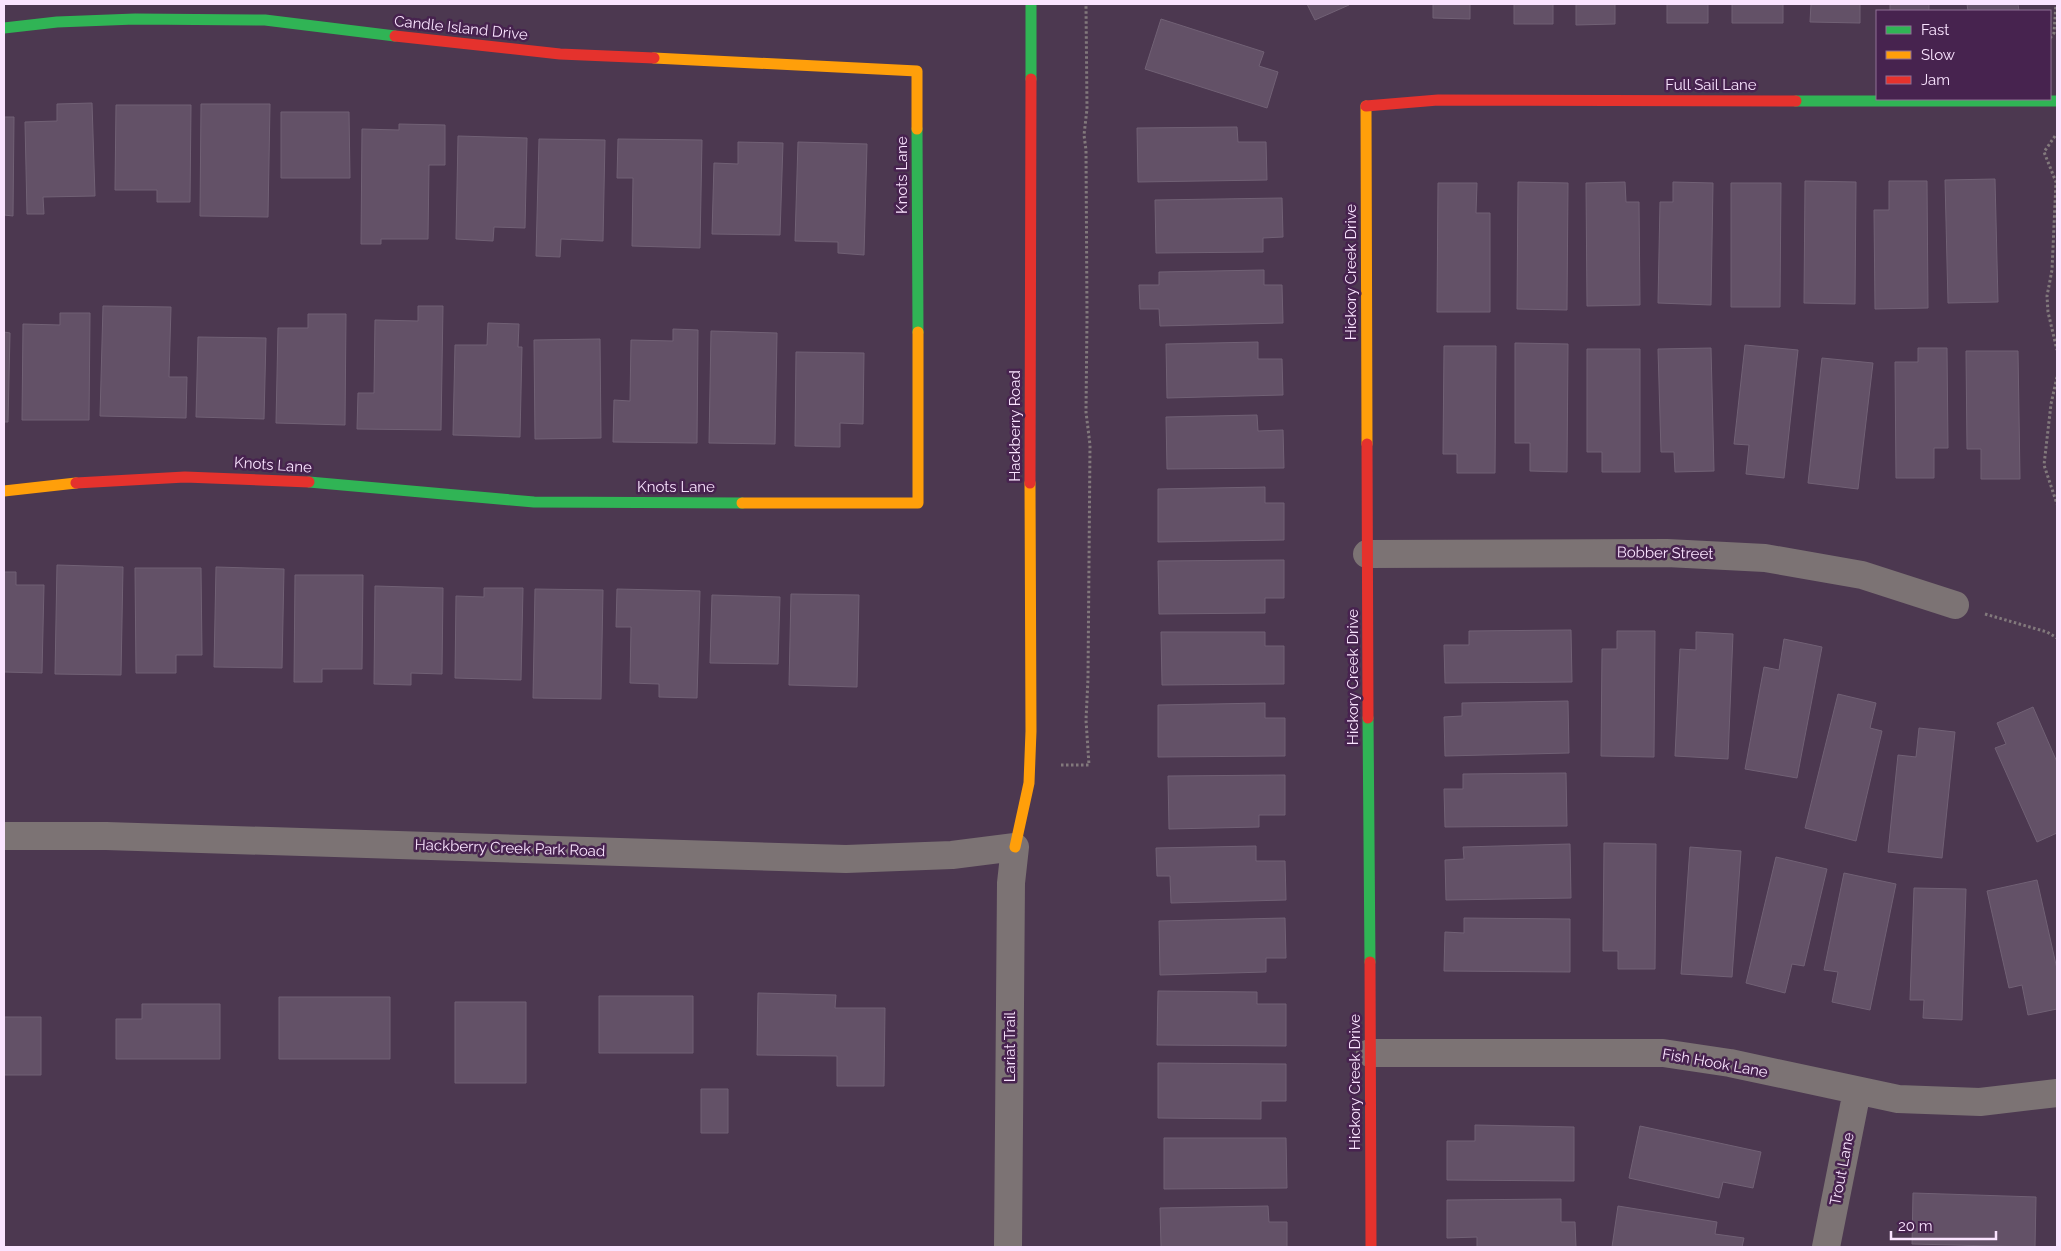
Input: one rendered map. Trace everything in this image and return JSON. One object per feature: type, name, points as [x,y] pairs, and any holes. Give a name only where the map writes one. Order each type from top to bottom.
[{"type":"street","name":"Hackberry Road","points":[[1016,847],[1029,783],[1030,764],[1031,4]]},
{"type":"street","name":"Candle Island Drive","points":[[4,28],[57,22],[135,19],[265,20],[470,46],[560,54],[916,70]]},
{"type":"street","name":"Knots Lane","points":[[4,491],[146,476],[245,478],[353,486],[472,499],[534,502],[918,503],[916,70]]},
{"type":"street","name":"Full Sail Lane","points":[[1365,106],[1438,100],[2057,101]]},
{"type":"street","name":"Hickory Creek Drive","points":[[1365,106],[1371,1247]]},
{"type":"street","name":"Bobber Street","points":[[1367,554],[1667,553],[1755,557],[1862,575],[1956,605]]},
{"type":"street","name":"Hackberry Creek Park Road","points":[[4,836],[126,837],[846,859],[952,855],[1016,847]]},
{"type":"street","name":"Lariat Trail","points":[[1008,1247],[1011,883],[1016,847]]},
{"type":"street","name":"Fish Hook Lane","points":[[1370,1053],[1663,1053],[1730,1063],[1898,1099],[1980,1102],[2057,1093]]},
{"type":"street","name":"Trout Lane","points":[[1826,1247],[1858,1091]]},
{"type":"path","points":[[1030,764],[1090,765],[1086,720],[1090,455],[1086,412],[1088,317],[1086,150],[1084,135],[1088,109],[1086,4]]},
{"type":"path","points":[[2051,37],[2054,33],[2056,4]]},
{"type":"path","points":[[2055,136],[2044,152],[2056,182],[2052,270],[2046,296],[2057,350]]},
{"type":"path","points":[[2057,377],[2051,404],[2044,465],[2057,504]]},
{"type":"path","points":[[1956,605],[2046,632],[2057,638]]},
{"type":"building","points":[[1307,4],[1348,4],[1349,5],[1315,20]]},
{"type":"building","points":[[1433,4],[1470,4],[1470,19],[1433,18]]},
{"type":"building","points":[[1514,4],[1553,4],[1553,24],[1514,24]]},
{"type":"building","points":[[1576,4],[1615,4],[1615,24],[1576,25]]},
{"type":"building","points":[[1667,4],[1708,4],[1708,23],[1667,23]]},
{"type":"building","points":[[1732,4],[1783,4],[1783,23],[1732,23]]},
{"type":"building","points":[[1811,4],[1860,4],[1860,23],[1810,22]]},
{"type":"building","points":[[1890,4],[1929,4],[1929,10],[1890,10]]},
{"type":"building","points":[[1967,4],[2018,4],[2019,10],[1968,10]]},
{"type":"building","points":[[1161,19],[1264,52],[1259,66],[1278,72],[1267,108],[1145,69]]},
{"type":"building","points":[[92,103],[95,196],[43,197],[44,214],[27,214],[25,122],[57,121],[57,104]]},
{"type":"building","points":[[201,104],[270,104],[268,217],[200,216]]},
{"type":"building","points":[[116,105],[191,105],[190,202],[157,202],[157,190],[115,190]]},
{"type":"building","points":[[281,112],[349,112],[350,178],[281,178]]},
{"type":"building","points":[[4,117],[14,117],[13,216],[4,215]]},
{"type":"building","points":[[399,124],[445,125],[445,165],[429,165],[428,239],[381,239],[381,244],[361,244],[362,129],[399,130]]},
{"type":"building","points":[[1237,127],[1238,142],[1266,142],[1267,180],[1138,182],[1137,128]]},
{"type":"building","points":[[458,136],[527,138],[525,228],[494,227],[493,241],[456,239]]},
{"type":"building","points":[[539,139],[605,140],[603,241],[561,239],[560,257],[536,256]]},
{"type":"building","points":[[618,139],[702,140],[700,248],[632,246],[633,178],[617,178]]},
{"type":"building","points":[[738,142],[783,143],[780,235],[712,234],[714,163],[738,164]]},
{"type":"building","points":[[798,142],[867,144],[864,255],[838,253],[838,242],[795,241]]},
{"type":"building","points":[[1995,179],[1998,302],[1948,303],[1945,180]]},
{"type":"building","points":[[1805,181],[1856,182],[1855,304],[1804,303]]},
{"type":"building","points":[[1889,181],[1927,181],[1928,308],[1875,309],[1874,210],[1889,210]]},
{"type":"building","points":[[1518,182],[1568,183],[1567,310],[1517,309]]},
{"type":"building","points":[[1625,182],[1626,202],[1639,202],[1640,305],[1587,306],[1586,183]]},
{"type":"building","points":[[1673,182],[1713,183],[1711,305],[1658,303],[1660,202],[1673,202]]},
{"type":"building","points":[[1438,183],[1477,183],[1476,213],[1490,213],[1490,312],[1437,312]]},
{"type":"building","points":[[1731,183],[1781,183],[1780,307],[1731,307]]},
{"type":"building","points":[[1282,198],[1283,237],[1263,238],[1263,252],[1156,253],[1155,200]]},
{"type":"building","points":[[1264,270],[1264,285],[1282,285],[1283,323],[1160,326],[1159,309],[1140,309],[1139,285],[1159,285],[1159,272]]},
{"type":"building","points":[[103,306],[171,307],[169,377],[187,377],[186,418],[100,416]]},
{"type":"building","points":[[418,306],[443,306],[441,430],[357,429],[358,393],[374,393],[375,320],[418,321]]},
{"type":"building","points":[[60,313],[90,313],[89,420],[22,420],[23,324],[60,325]]},
{"type":"building","points":[[308,314],[346,314],[345,425],[276,423],[278,328],[308,328]]},
{"type":"building","points":[[488,323],[519,324],[518,347],[522,347],[520,437],[453,435],[455,345],[487,345]]},
{"type":"building","points":[[673,329],[698,330],[697,443],[613,442],[614,400],[630,401],[631,340],[673,341]]},
{"type":"building","points":[[711,331],[777,333],[775,444],[709,443]]},
{"type":"building","points":[[4,332],[10,333],[8,422],[4,422]]},
{"type":"building","points":[[198,337],[266,338],[264,419],[196,417]]},
{"type":"building","points":[[600,339],[601,438],[535,439],[534,340]]},
{"type":"building","points":[[1258,342],[1258,359],[1282,359],[1283,395],[1167,398],[1166,344]]},
{"type":"building","points":[[1515,343],[1568,344],[1567,472],[1530,471],[1530,443],[1515,443]]},
{"type":"building","points":[[1745,345],[1798,350],[1784,478],[1746,474],[1749,445],[1734,444]]},
{"type":"building","points":[[1444,346],[1496,346],[1495,473],[1457,473],[1457,454],[1443,454]]},
{"type":"building","points":[[1711,348],[1714,471],[1675,472],[1674,452],[1661,452],[1658,349]]},
{"type":"building","points":[[1918,348],[1947,348],[1948,448],[1934,448],[1934,478],[1896,478],[1895,362],[1918,362]]},
{"type":"building","points":[[1587,349],[1640,349],[1640,472],[1602,472],[1602,452],[1587,452]]},
{"type":"building","points":[[1966,351],[2018,351],[2020,479],[1981,479],[1981,449],[1967,449]]},
{"type":"building","points":[[796,352],[864,353],[863,424],[840,423],[840,447],[795,446]]},
{"type":"building","points":[[1822,358],[1873,363],[1858,489],[1808,483]]},
{"type":"building","points":[[1257,415],[1258,431],[1283,430],[1284,468],[1167,469],[1166,417]]},
{"type":"building","points":[[1265,487],[1265,503],[1284,503],[1284,540],[1158,542],[1158,489]]},
{"type":"building","points":[[1284,560],[1284,598],[1265,598],[1265,613],[1159,614],[1158,561]]},
{"type":"building","points":[[57,565],[123,567],[121,675],[55,674]]},
{"type":"building","points":[[216,567],[284,569],[282,668],[214,667]]},
{"type":"building","points":[[135,568],[201,568],[202,655],[176,655],[176,673],[136,673]]},
{"type":"building","points":[[4,572],[16,572],[16,585],[44,585],[42,673],[4,672]]},
{"type":"building","points":[[295,575],[363,575],[362,669],[322,669],[322,682],[294,682]]},
{"type":"building","points":[[375,586],[443,588],[442,674],[411,673],[411,685],[374,684]]},
{"type":"building","points":[[484,588],[523,588],[521,680],[455,678],[456,596],[484,597]]},
{"type":"building","points":[[535,589],[603,590],[601,699],[533,698]]},
{"type":"building","points":[[617,589],[700,591],[697,698],[659,697],[659,684],[630,683],[631,627],[616,627]]},
{"type":"building","points":[[791,594],[859,595],[857,687],[789,685]]},
{"type":"building","points":[[712,595],[780,597],[778,664],[710,663]]},
{"type":"building","points":[[1571,630],[1572,682],[1445,683],[1444,645],[1469,645],[1469,631]]},
{"type":"building","points":[[1617,631],[1655,631],[1654,757],[1601,756],[1602,649],[1617,649]]},
{"type":"building","points":[[1161,632],[1265,632],[1265,646],[1284,646],[1284,684],[1162,685]]},
{"type":"building","points":[[1696,632],[1733,634],[1728,759],[1675,756],[1680,649],[1696,650]]},
{"type":"building","points":[[1784,639],[1822,647],[1797,778],[1745,769],[1764,667],[1779,670]]},
{"type":"building","points":[[1838,694],[1876,703],[1870,728],[1882,731],[1856,841],[1805,828]]},
{"type":"building","points":[[1568,701],[1569,753],[1445,756],[1444,717],[1462,716],[1462,703]]},
{"type":"building","points":[[1265,703],[1265,718],[1285,718],[1285,756],[1158,757],[1158,705]]},
{"type":"building","points":[[2033,707],[2057,762],[2057,833],[2037,842],[1995,748],[2006,744],[1997,723]]},
{"type":"building","points":[[1919,728],[1955,732],[1942,858],[1888,852],[1898,755],[1916,757]]},
{"type":"building","points":[[1566,773],[1567,826],[1445,827],[1444,789],[1463,789],[1463,774]]},
{"type":"building","points":[[1285,775],[1285,815],[1259,815],[1259,827],[1169,829],[1168,776]]},
{"type":"building","points":[[1604,843],[1656,844],[1655,969],[1618,969],[1618,951],[1603,951]]},
{"type":"building","points":[[1570,844],[1571,898],[1446,900],[1445,860],[1464,859],[1463,847]]},
{"type":"building","points":[[1256,846],[1256,861],[1285,861],[1286,900],[1171,903],[1170,876],[1157,876],[1156,848]]},
{"type":"building","points":[[1690,847],[1741,851],[1732,977],[1681,974]]},
{"type":"building","points":[[1776,857],[1827,869],[1804,966],[1792,964],[1785,993],[1746,983]]},
{"type":"building","points":[[1844,873],[1896,884],[1870,1010],[1832,1002],[1838,972],[1824,970]]},
{"type":"building","points":[[2037,880],[2057,969],[2057,1009],[2028,1015],[2022,985],[2009,988],[1987,891]]},
{"type":"building","points":[[1914,888],[1966,889],[1962,1020],[1923,1018],[1924,1000],[1910,1000]]},
{"type":"building","points":[[1285,918],[1286,958],[1266,958],[1266,972],[1160,975],[1159,921]]},
{"type":"building","points":[[1464,918],[1570,919],[1570,972],[1444,971],[1445,932],[1464,933]]},
{"type":"building","points":[[1158,991],[1257,992],[1257,1004],[1286,1004],[1286,1046],[1157,1045]]},
{"type":"building","points":[[758,993],[836,995],[835,1008],[885,1008],[884,1086],[837,1086],[837,1056],[757,1055]]},
{"type":"building","points":[[599,996],[693,996],[693,1053],[599,1053]]},
{"type":"building","points":[[279,997],[390,997],[390,1059],[279,1059]]},
{"type":"building","points":[[455,1002],[526,1002],[526,1083],[455,1083]]},
{"type":"building","points":[[142,1004],[220,1004],[220,1059],[116,1059],[116,1019],[142,1019]]},
{"type":"building","points":[[4,1017],[41,1017],[41,1075],[4,1075]]},
{"type":"building","points":[[1158,1063],[1286,1064],[1286,1101],[1261,1101],[1261,1119],[1158,1118]]},
{"type":"building","points":[[701,1089],[728,1089],[728,1133],[701,1133]]},
{"type":"building","points":[[1475,1125],[1574,1127],[1574,1181],[1447,1180],[1447,1141],[1475,1141]]},
{"type":"building","points":[[1640,1126],[1761,1152],[1753,1188],[1723,1182],[1719,1198],[1629,1178]]},
{"type":"building","points":[[1164,1138],[1286,1138],[1287,1188],[1164,1189]]},
{"type":"building","points":[[1913,1193],[2036,1197],[2035,1247],[1912,1244]]},
{"type":"building","points":[[1561,1199],[1561,1222],[1575,1222],[1576,1247],[1477,1247],[1477,1237],[1447,1238],[1447,1200]]},
{"type":"building","points":[[1268,1206],[1269,1222],[1287,1222],[1287,1247],[1161,1247],[1160,1208]]},
{"type":"building","points":[[1618,1206],[1717,1222],[1715,1234],[1744,1238],[1742,1247],[1612,1247]]},
{"type":"traffic: fast","points":[[1031,4],[1031,79]]},
{"type":"traffic: fast","points":[[4,28],[57,22],[135,19],[265,20],[395,36]]},
{"type":"traffic: fast","points":[[1796,101],[2057,101]]},
{"type":"traffic: fast","points":[[917,129],[918,332]]},
{"type":"traffic: fast","points":[[309,482],[534,502],[742,503]]},
{"type":"traffic: fast","points":[[1368,718],[1370,962]]},
{"type":"traffic: slow","points":[[654,58],[917,71],[917,129]]},
{"type":"traffic: slow","points":[[1366,106],[1367,444]]},
{"type":"traffic: slow","points":[[742,503],[918,503],[918,332]]},
{"type":"traffic: slow","points":[[4,491],[76,483]]},
{"type":"traffic: slow","points":[[1015,847],[1029,783],[1031,731],[1030,483]]},
{"type":"traffic: jam","points":[[395,36],[560,54],[654,58]]},
{"type":"traffic: jam","points":[[1030,483],[1031,79]]},
{"type":"traffic: jam","points":[[1366,106],[1438,100],[1796,101]]},
{"type":"traffic: jam","points":[[1367,444],[1368,718]]},
{"type":"traffic: jam","points":[[76,483],[185,477],[309,482]]},
{"type":"traffic: jam","points":[[1370,962],[1371,1247]]}]
